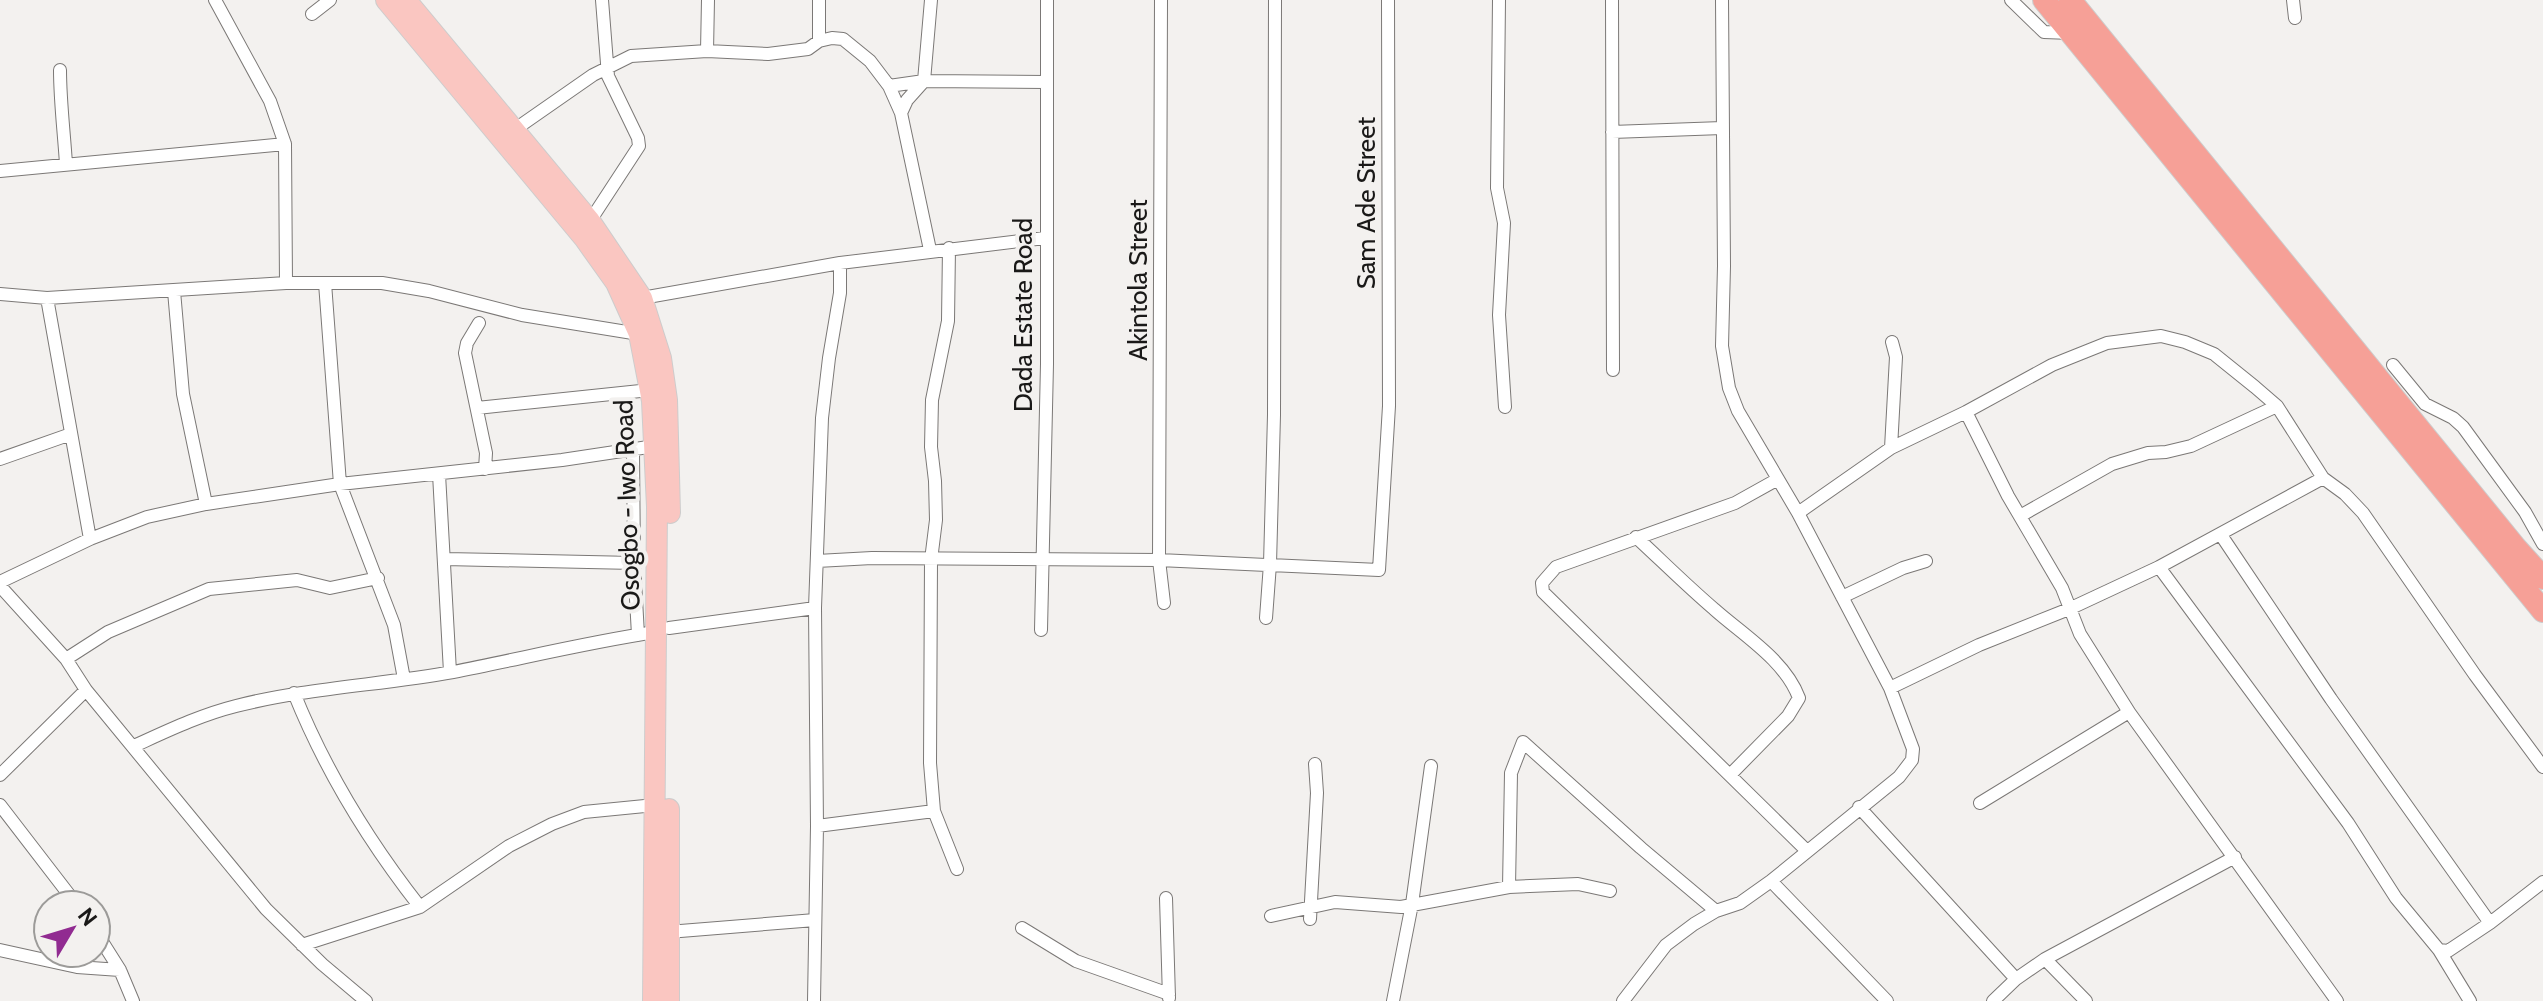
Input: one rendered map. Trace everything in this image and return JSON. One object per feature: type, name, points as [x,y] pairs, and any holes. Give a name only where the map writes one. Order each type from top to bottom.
[{"type":"highway","points":[[2044,0],[2543,611]]},
{"type":"highway","points":[[2070,0],[2543,578]]},
{"type":"main road","name":"Osogbo - Iwo Road","points":[[386,0],[584,238],[616,283],[639,334],[650,390],[655,446],[653,1001]]},
{"type":"main road","name":"Osogbo - Iwo Road","points":[[406,0],[590,221],[642,298],[650,315],[661,358],[671,455],[655,632],[669,1001]]},
{"type":"street","points":[[215,0],[270,101],[285,144],[286,283]]},
{"type":"street","points":[[312,14],[330,0]]},
{"type":"street","points":[[590,221],[639,146],[608,76],[602,0]]},
{"type":"street","points":[[707,51],[708,0]]},
{"type":"street","points":[[819,0],[819,41]]},
{"type":"street","points":[[901,113],[907,100],[924,81],[931,0]]},
{"type":"street","name":"Dada Estate Road","points":[[1041,630],[1047,364],[1047,0]]},
{"type":"street","name":"Akintola Street","points":[[1161,0],[1159,560],[1164,603]]},
{"type":"street","points":[[1266,618],[1274,415],[1275,0]]},
{"type":"street","name":"Sam Ade Street","points":[[1270,564],[1379,570],[1389,406],[1388,0]]},
{"type":"street","points":[[1499,0],[1497,188],[1504,223],[1499,315],[1505,407]]},
{"type":"street","points":[[1612,0],[1613,370]]},
{"type":"street","points":[[1623,1001],[1666,945],[1716,911],[1740,903],[1771,881],[1899,777],[1912,760],[1913,749],[1890,688],[1798,513],[1738,411],[1729,388],[1722,346],[1722,0]]},
{"type":"street","points":[[2011,0],[2044,32],[2071,33]]},
{"type":"street","points":[[2293,0],[2295,18]]},
{"type":"street","points":[[514,130],[607,68],[631,56],[707,51],[768,54],[808,49],[819,41],[832,38],[843,39],[870,61],[889,86],[901,113],[930,250]]},
{"type":"street","points":[[60,70],[60,108],[66,164]]},
{"type":"street","points":[[889,86],[924,81],[1046,82]]},
{"type":"street","points":[[1612,132],[1722,128]]},
{"type":"street","points":[[0,171],[285,144]]},
{"type":"street","points":[[642,298],[840,263],[1045,238]]},
{"type":"street","points":[[949,248],[948,321],[932,400],[931,447],[936,520],[931,560],[930,763],[934,811],[957,869]]},
{"type":"street","points":[[814,1001],[817,826],[815,608],[822,418],[840,293],[840,263]]},
{"type":"street","points":[[0,294],[47,298],[286,283],[382,283],[429,291],[522,315],[639,334]]},
{"type":"street","points":[[325,283],[340,484],[394,625],[404,679]]},
{"type":"street","points":[[174,291],[183,394],[206,504]]},
{"type":"street","points":[[47,298],[90,539]]},
{"type":"street","points":[[479,323],[467,343],[465,353],[486,453],[485,469]]},
{"type":"street","points":[[1798,513],[1891,448],[2052,365],[2119,341],[2161,336],[2185,342],[2214,354],[2277,406],[2323,478],[2345,494],[2363,513],[2543,767]]},
{"type":"street","points":[[1891,448],[1896,357],[1892,342]]},
{"type":"street","points":[[2393,365],[2425,404],[2453,418],[2463,427],[2525,512],[2543,544]]},
{"type":"street","points":[[477,408],[650,390]]},
{"type":"street","points":[[2020,516],[2112,464],[2148,453],[2191,446],[2277,406]]},
{"type":"street","points":[[1966,412],[2062,588],[2080,634],[2129,712],[2337,1001]]},
{"type":"street","points":[[0,459],[71,434]]},
{"type":"street","points":[[366,1001],[266,909],[86,690],[66,659],[0,584],[90,539],[147,517],[206,504],[340,484],[485,469],[655,446]]},
{"type":"street","points":[[633,451],[634,563],[655,632]]},
{"type":"street","points":[[439,474],[450,672]]},
{"type":"street","points":[[1890,688],[1979,645],[2069,609],[2159,567],[2323,478]]},
{"type":"street","points":[[1778,479],[1735,503],[1556,567],[1544,578],[1543,592],[1807,851]]},
{"type":"street","points":[[2221,535],[2331,699],[2490,923]]},
{"type":"street","points":[[1636,537],[1713,609],[1755,643],[1796,688],[1799,698],[1788,716],[1730,775]]},
{"type":"street","points":[[817,561],[872,558],[1270,564]]},
{"type":"street","points":[[445,559],[634,563]]},
{"type":"street","points":[[1842,597],[1903,568],[1926,561]]},
{"type":"street","points":[[2159,567],[2348,823],[2396,898],[2439,950],[2470,1001]]},
{"type":"street","points":[[66,659],[108,632],[209,589],[297,580],[330,588],[378,578]]},
{"type":"street","points":[[134,746],[234,706],[294,693],[450,672],[655,632],[815,608]]},
{"type":"street","points":[[0,775],[86,690]]},
{"type":"street","points":[[294,693],[309,731],[353,812],[420,907]]},
{"type":"street","points":[[1980,803],[2129,712]]},
{"type":"street","points":[[1509,887],[1511,773],[1523,742],[1716,911]]},
{"type":"street","points":[[1310,913],[1317,793],[1315,764]]},
{"type":"street","points":[[1393,1001],[1412,904],[1431,766]]},
{"type":"street","points":[[0,805],[65,889]]},
{"type":"street","points":[[302,945],[420,907],[509,846],[552,824],[584,812],[655,805]]},
{"type":"street","points":[[1859,807],[2016,979]]},
{"type":"street","points":[[817,826],[934,811]]},
{"type":"street","points":[[1993,1001],[2016,979],[2045,959],[2235,857]]},
{"type":"street","points":[[1771,881],[1887,1001]]},
{"type":"street","points":[[2439,950],[2448,951],[2543,882]]},
{"type":"street","points":[[1271,916],[1310,913],[1335,902],[1401,907],[1509,887],[1578,884],[1610,891]]},
{"type":"street","points":[[1022,928],[1076,961],[1169,997],[1166,898]]},
{"type":"street","points":[[668,932],[815,920]]},
{"type":"street","points":[[0,950],[77,967],[120,970]]},
{"type":"street","points":[[112,957],[133,1001]]},
{"type":"street","points":[[2045,959],[2086,1001]]}]
